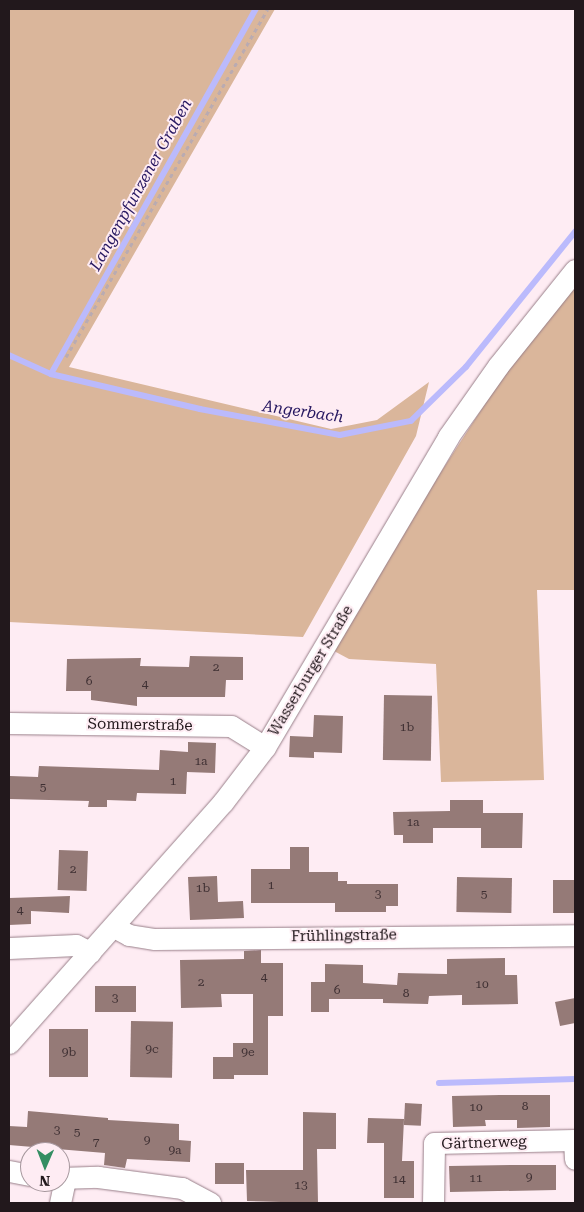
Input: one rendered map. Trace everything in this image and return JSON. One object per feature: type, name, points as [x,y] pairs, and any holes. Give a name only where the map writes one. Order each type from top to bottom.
[{"type":"street","name":"Wasserburger Straße","points":[[9,1043],[223,802],[265,747],[448,437],[504,358],[575,270]]},
{"type":"street","name":"Sommerstraße","points":[[9,723],[231,726],[265,747]]},
{"type":"street","name":"Frühlingstraße","points":[[114,927],[129,935],[155,939],[575,935]]},
{"type":"street","points":[[9,948],[76,945],[90,952]]},
{"type":"street","name":"Gärtnerweg","points":[[433,1203],[434,1143],[574,1140],[575,1159]]},
{"type":"street","points":[[70,1178],[98,1177],[182,1188],[210,1203]]},
{"type":"path","points":[[66,357],[268,9]]},
{"type":"shaded area","points":[[9,9],[275,9],[69,367],[331,429],[377,420],[429,382],[416,436],[303,637],[9,622]]},
{"type":"shaded area","points":[[575,286],[575,590],[537,590],[544,780],[441,782],[436,664],[349,659],[334,651],[415,512],[503,376]]},
{"type":"building","points":[[190,656],[243,657],[243,680],[226,680],[225,697],[137,697],[137,706],[91,700],[91,691],[66,691],[67,659],[141,658],[140,666],[189,667]]},
{"type":"building","points":[[384,695],[432,696],[431,761],[383,760]]},
{"type":"building","points":[[314,715],[343,716],[342,753],[314,752],[314,758],[289,757],[290,736],[313,737]]},
{"type":"building","points":[[188,742],[216,743],[215,773],[187,772],[186,794],[137,793],[136,801],[107,800],[107,807],[88,807],[89,801],[9,799],[10,776],[38,777],[39,766],[159,770],[160,750],[188,752]]},
{"type":"building","points":[[450,800],[483,800],[483,813],[523,813],[522,848],[481,848],[481,828],[433,828],[433,843],[403,843],[403,835],[394,835],[393,812],[450,811]]},
{"type":"building","points":[[290,847],[309,847],[309,872],[338,872],[338,881],[347,881],[347,884],[398,884],[398,906],[386,906],[386,912],[335,912],[335,903],[251,903],[251,869],[290,869]]},
{"type":"building","points":[[59,850],[88,851],[87,891],[58,890]]},
{"type":"building","points":[[217,876],[218,902],[243,901],[244,918],[190,920],[188,877]]},
{"type":"building","points":[[457,877],[512,878],[511,913],[456,912]]},
{"type":"building","points":[[553,880],[575,880],[575,913],[553,913]]},
{"type":"building","points":[[70,896],[69,913],[31,911],[31,924],[9,925],[9,898]]},
{"type":"building","points":[[261,950],[261,963],[283,963],[283,1016],[268,1016],[268,1075],[234,1075],[234,1079],[213,1079],[213,1057],[233,1057],[233,1043],[253,1043],[253,994],[221,994],[222,1007],[181,1008],[180,960],[244,959],[244,951]]},
{"type":"building","points":[[505,958],[505,975],[517,975],[518,1004],[462,1005],[462,995],[429,996],[428,1004],[383,1003],[383,999],[329,999],[329,1012],[311,1012],[311,982],[325,982],[325,964],[363,965],[363,983],[397,985],[398,973],[447,974],[447,959]]},
{"type":"building","points":[[95,986],[136,986],[136,1012],[95,1012]]},
{"type":"building","points":[[575,998],[575,1023],[560,1026],[555,1002]]},
{"type":"building","points":[[131,1021],[173,1022],[172,1078],[130,1077]]},
{"type":"building","points":[[49,1029],[88,1029],[88,1077],[49,1077]]},
{"type":"building","points":[[550,1095],[550,1127],[517,1128],[517,1120],[485,1120],[486,1126],[453,1127],[452,1096]]},
{"type":"building","points":[[405,1103],[422,1104],[421,1126],[404,1125]]},
{"type":"building","points":[[28,1111],[108,1118],[108,1120],[179,1124],[179,1140],[191,1141],[190,1162],[127,1159],[125,1168],[104,1165],[105,1153],[70,1150],[70,1142],[20,1142],[20,1146],[9,1145],[9,1126],[27,1127]]},
{"type":"building","points":[[303,1112],[336,1113],[336,1149],[317,1149],[318,1203],[247,1201],[246,1170],[303,1170]]},
{"type":"building","points":[[368,1118],[404,1119],[402,1161],[414,1161],[414,1198],[384,1198],[384,1143],[367,1143]]},
{"type":"building","points":[[215,1163],[244,1163],[244,1184],[215,1184]]},
{"type":"building","points":[[556,1165],[556,1190],[450,1192],[449,1166]]},
{"type":"waterway","name":"Langenpfunzener Graben","points":[[51,374],[256,9]]},
{"type":"waterway","name":"Angerbach","points":[[9,355],[51,374],[200,409],[340,435],[411,421],[466,367],[575,232]]},
{"type":"waterway","points":[[439,1083],[575,1079]]}]
